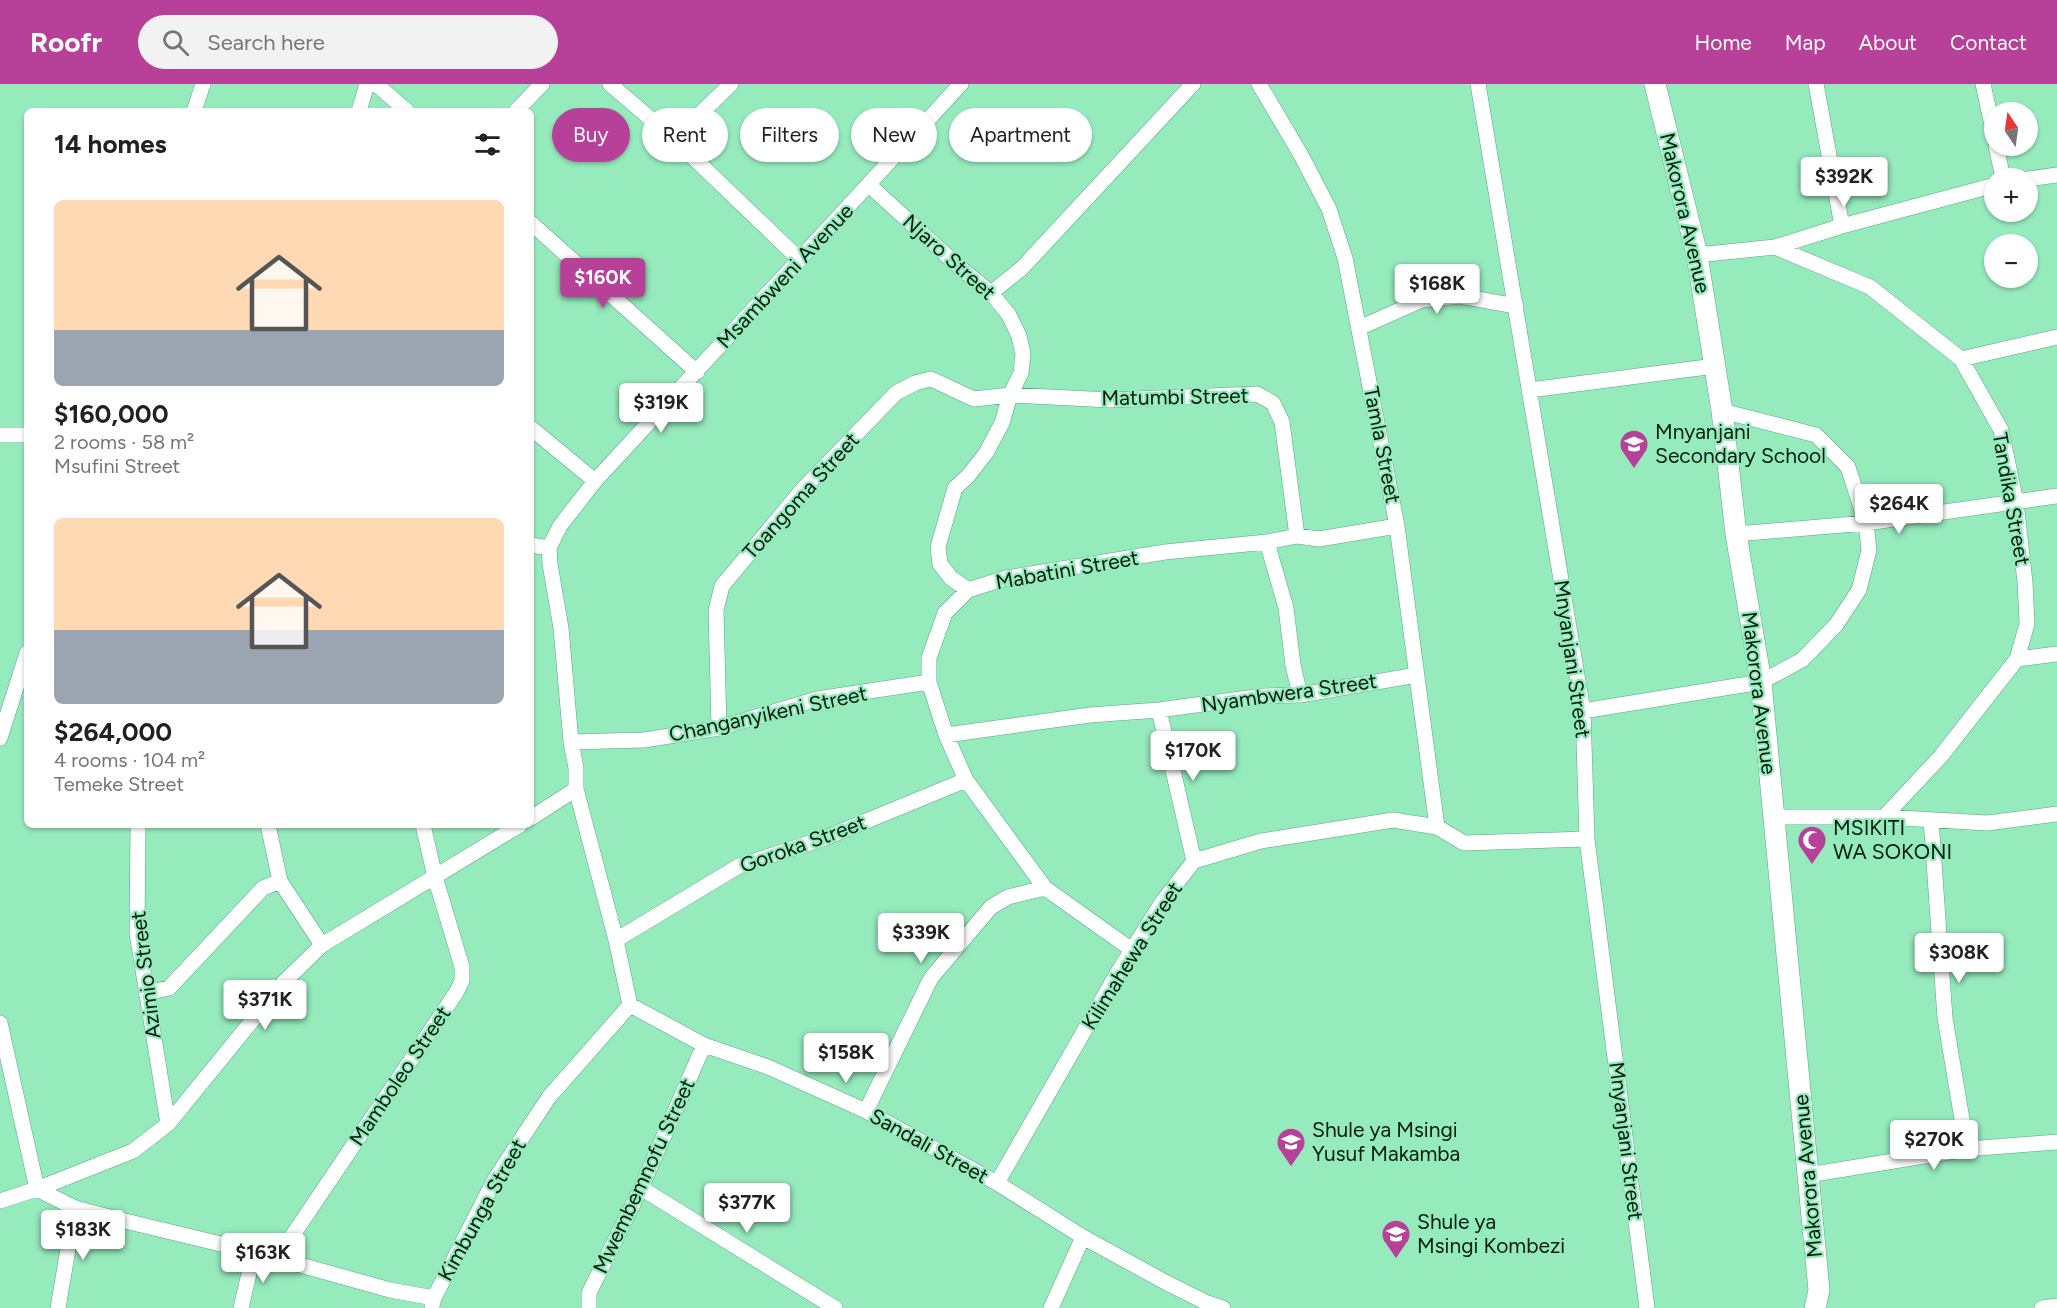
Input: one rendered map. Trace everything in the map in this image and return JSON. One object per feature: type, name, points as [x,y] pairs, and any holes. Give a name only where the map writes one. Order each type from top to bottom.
[{"type":"street","points":[[195,108],[203,84]]},
{"type":"street","points":[[360,108],[367,84]]},
{"type":"street","points":[[376,84],[404,108]]},
{"type":"street","points":[[519,108],[542,84]]},
{"type":"street","points":[[610,84],[642,112]]},
{"type":"street","points":[[706,108],[731,84]]},
{"type":"street","points":[[992,293],[1022,268],[1193,84]]},
{"type":"street","name":"Tamla Street","points":[[1258,84],[1301,155],[1329,209],[1345,258],[1397,526],[1437,827]]},
{"type":"street","name":"Mnyanjani Street","points":[[1478,84],[1582,711],[1587,839],[1647,1308]]},
{"type":"street","name":"Makorora Avenue","points":[[1655,84],[1697,255],[1722,411],[1736,534],[1761,682],[1819,1290],[1815,1308]]},
{"type":"street","points":[[1816,84],[1842,226]]},
{"type":"street","points":[[1983,84],[1987,102]]},
{"type":"street","name":"Msambweni Avenue","points":[[549,548],[560,526],[595,481],[800,260],[954,86]]},
{"type":"street","points":[[698,162],[800,260]]},
{"type":"street","points":[[2038,178],[2057,175]]},
{"type":"street","name":"Njaro Street","points":[[869,184],[958,266],[992,293],[1009,315],[1019,336],[1023,354],[1021,373],[1010,395],[1002,423],[986,453],[955,488],[938,547],[940,564],[951,578],[968,590]]},
{"type":"street","points":[[1697,255],[1775,247],[1842,226],[1984,188]]},
{"type":"street","points":[[534,226],[697,372]]},
{"type":"street","name":"Tandika Street","points":[[1775,247],[1870,287],[1961,359],[2001,430],[2016,502],[2025,582],[2026,624],[2018,659],[1941,756],[1884,817]]},
{"type":"street","points":[[1359,328],[1422,300],[1460,296],[1516,306]]},
{"type":"street","points":[[1961,359],[2057,337]]},
{"type":"street","points":[[1530,390],[1715,366]]},
{"type":"street","name":"Toangoma Street","points":[[719,728],[716,610],[722,586],[802,490],[896,393],[915,383],[931,379],[974,399],[1010,395]]},
{"type":"street","name":"Matumbi Street","points":[[1010,395],[1110,400],[1257,394],[1273,403],[1282,422],[1297,536]]},
{"type":"street","points":[[1582,711],[1761,682],[1802,660],[1836,625],[1859,590],[1869,550],[1866,524],[1848,467],[1816,435],[1722,411]]},
{"type":"street","points":[[534,430],[595,481]]},
{"type":"street","points":[[0,435],[24,435]]},
{"type":"street","points":[[1736,534],[1866,524],[2057,496]]},
{"type":"street","name":"Mabatini Street","points":[[1132,950],[1045,888],[966,780],[946,735],[929,682],[929,658],[945,613],[968,590],[1006,578],[1165,552],[1267,542],[1297,536],[1319,539],[1397,526]]},
{"type":"street","points":[[1267,542],[1286,608],[1293,665],[1300,695]]},
{"type":"street","points":[[534,546],[549,548],[561,628],[571,742],[576,768],[576,789],[616,940],[630,1005]]},
{"type":"street","points":[[2018,659],[2057,654]]},
{"type":"street","points":[[0,738],[24,662]]},
{"type":"street","name":"Nyambwera Street","points":[[946,735],[1090,715],[1159,710],[1263,696],[1300,695],[1417,675]]},
{"type":"street","name":"Changanyikeni Street","points":[[571,742],[644,740],[719,728],[817,699],[929,682]]},
{"type":"street","points":[[1159,710],[1194,861]]},
{"type":"street","name":"Goroka Street","points":[[616,940],[739,866],[825,838],[966,780]]},
{"type":"street","points":[[534,816],[576,789]]},
{"type":"street","points":[[1775,817],[1884,817],[1987,823],[2057,814]]},
{"type":"street","name":"Kilimahewa Street","points":[[997,1183],[1132,950],[1162,901],[1194,861],[1261,841],[1393,820],[1437,827],[1464,843],[1587,839]]},
{"type":"street","points":[[1931,820],[1945,1018],[1967,1149]]},
{"type":"street","name":"Azimio Street","points":[[138,828],[137,933],[168,1124]]},
{"type":"street","points":[[269,828],[280,881],[322,945]]},
{"type":"street","name":"Mamboleo Street","points":[[276,1260],[462,981],[462,967],[435,877],[424,828]]},
{"type":"street","points":[[0,1201],[37,1190],[133,1151],[168,1124],[282,984],[322,945],[515,828]]},
{"type":"street","points":[[146,993],[169,988],[263,888],[280,881]]},
{"type":"street","points":[[866,1111],[931,978],[991,907],[1008,897],[1045,888]]},
{"type":"street","name":"Sandali Street","points":[[630,1005],[704,1045],[768,1067],[866,1111],[997,1183],[1083,1237],[1204,1305],[1223,1308]]},
{"type":"street","name":"Kimbunga Street","points":[[433,1303],[495,1179],[549,1097],[630,1005]]},
{"type":"street","points":[[0,1023],[37,1190]]},
{"type":"street","name":"Mwembemnofu Street","points":[[589,1308],[589,1293],[641,1188],[704,1045]]},
{"type":"street","points":[[1808,1175],[1967,1149],[2057,1142]]},
{"type":"street","points":[[641,1188],[835,1308]]},
{"type":"street","points":[[37,1190],[75,1208],[254,1252],[433,1303]]},
{"type":"street","points":[[58,1308],[75,1208]]},
{"type":"street","points":[[1051,1308],[1083,1237]]},
{"type":"street","points":[[241,1308],[254,1252]]},
{"type":"street","points":[[2042,1308],[2057,1306]]},
{"type":"place","name":"Mnyanjani Secondary School","points":[[1634,470]]},
{"type":"place","name":"MSIKITI WA SOKONI","points":[[1812,866]]},
{"type":"place","name":"Shule ya Msingi Yusuf Makamba","points":[[1291,1168]]},
{"type":"place","name":"Shule ya Msingi Kombezi","points":[[1396,1260]]}]
